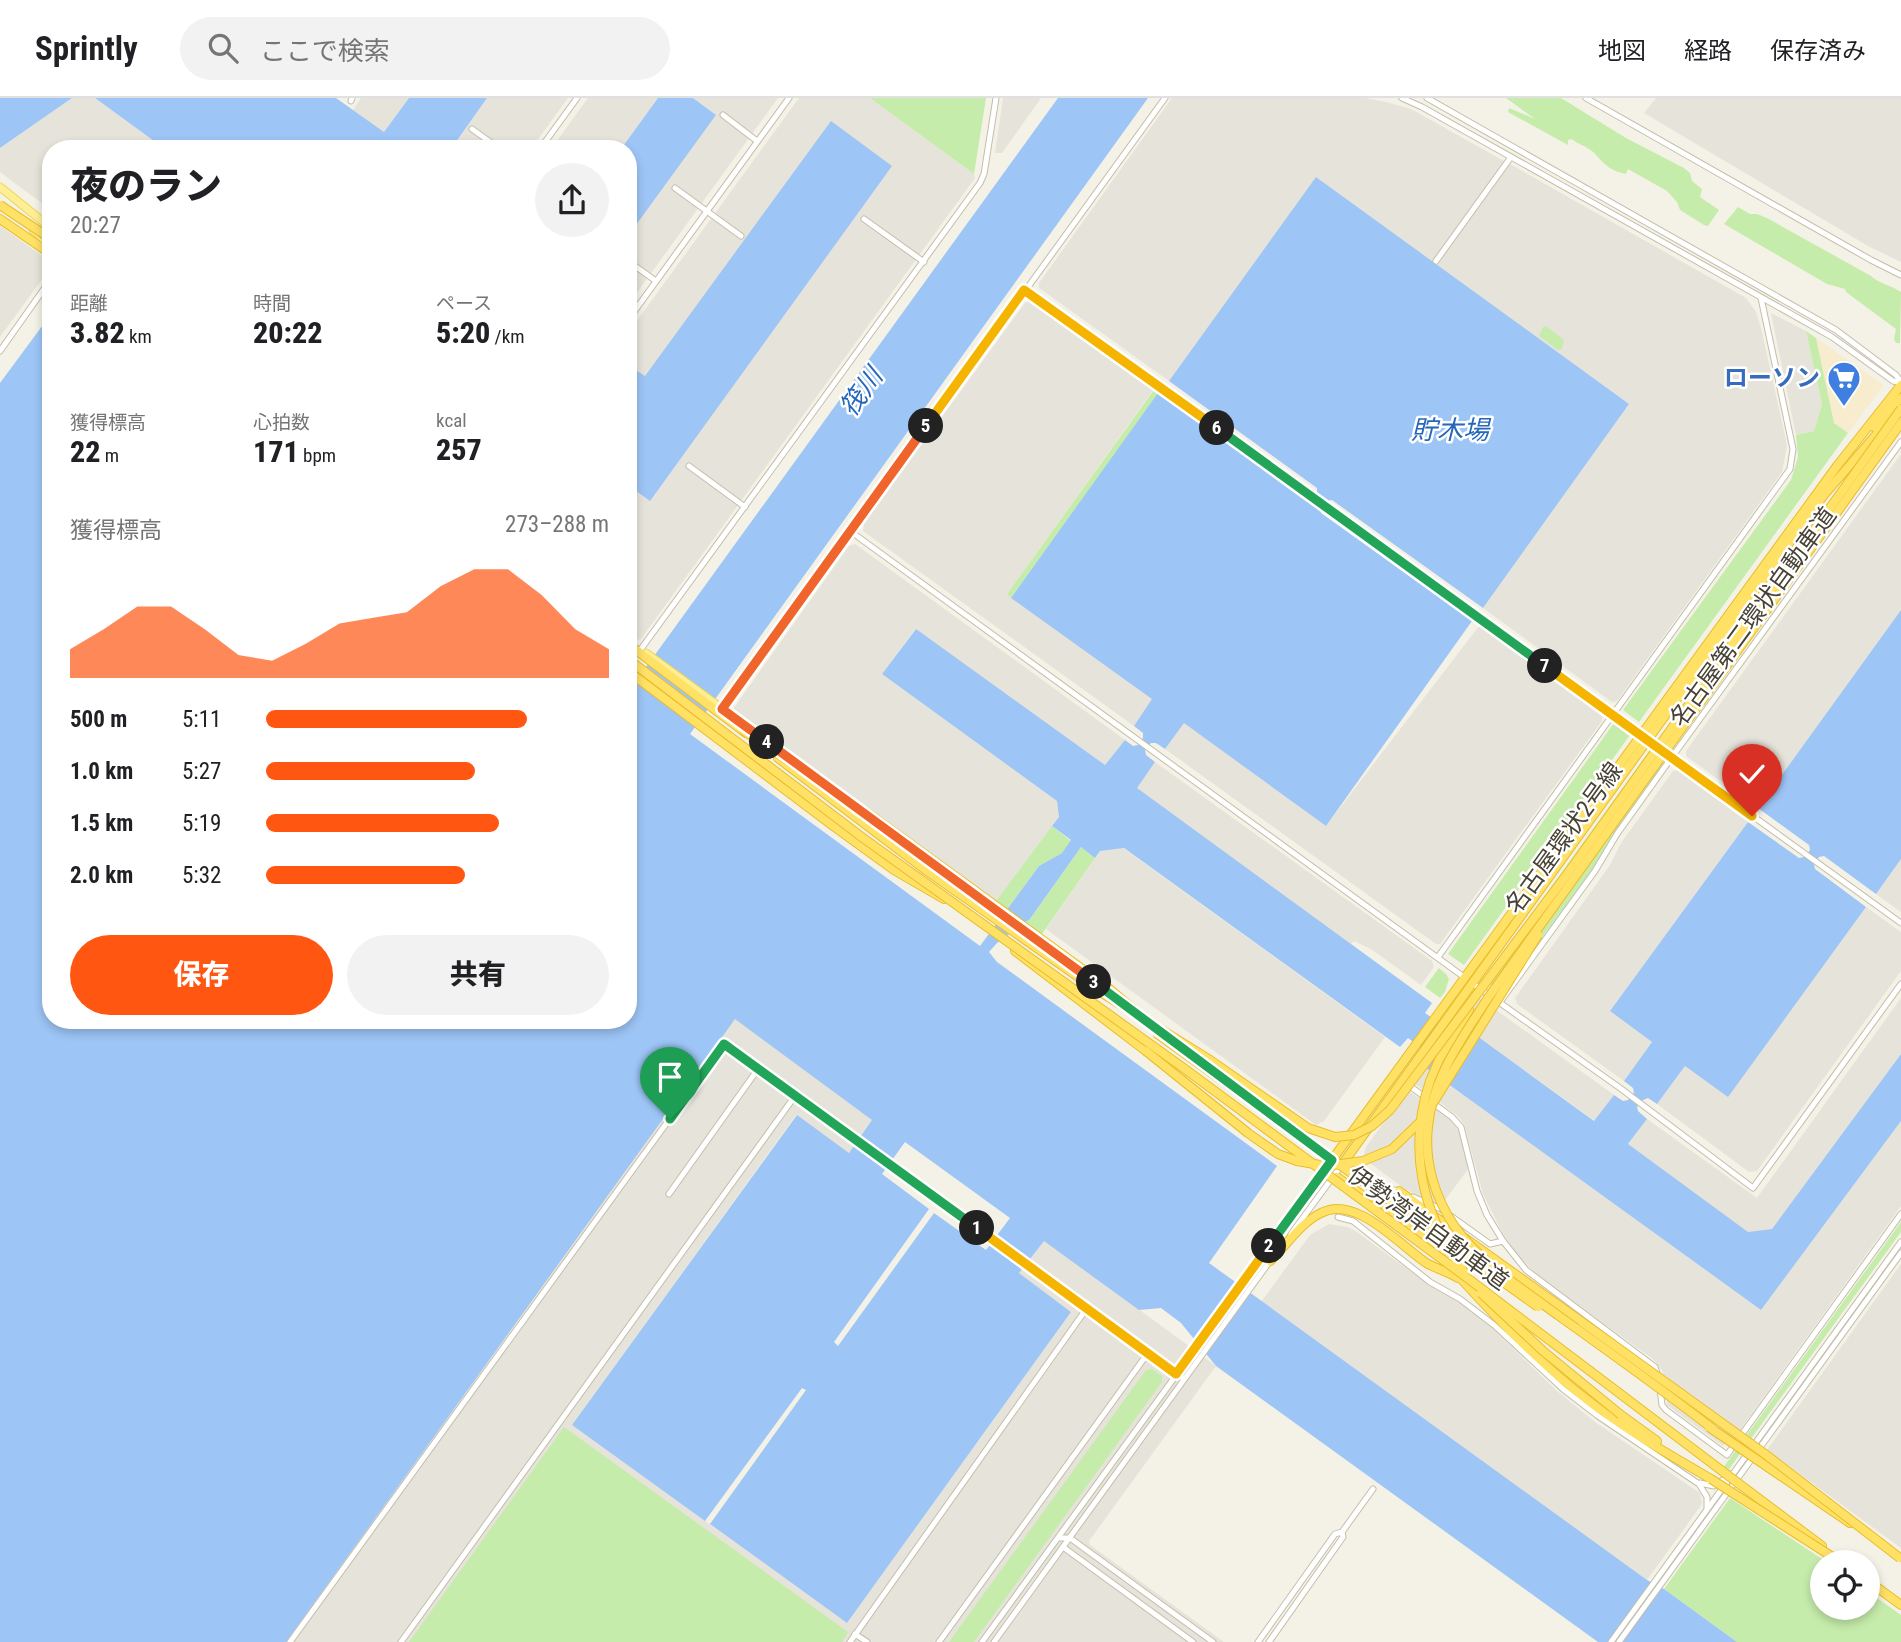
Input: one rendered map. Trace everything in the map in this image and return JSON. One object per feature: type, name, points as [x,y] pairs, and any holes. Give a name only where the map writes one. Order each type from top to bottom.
[{"type":"highway","points":[[0,204],[42,233]]},
{"type":"highway","points":[[0,219],[42,248]]},
{"type":"highway","name":"名古屋環状2号線","points":[[1332,1160],[1449,1006],[1472,982],[1644,736],[1851,448],[1901,383]]},
{"type":"highway","points":[[1851,448],[1867,435],[1901,398]]},
{"type":"highway","name":"名古屋環状2号線","points":[[1449,1006],[1464,976],[1828,490],[1901,407]]},
{"type":"highway","name":"名古屋第二環状自動車道","points":[[1479,994],[1901,407]]},
{"type":"highway","name":"名古屋第二環状自動車道","points":[[1561,897],[1901,423]]},
{"type":"highway","name":"伊勢湾岸自動車道","points":[[637,649],[927,871],[1565,1326],[1901,1559]]},
{"type":"highway","name":"伊勢湾岸自動車道","points":[[637,669],[863,838],[982,921],[1284,1142],[1826,1550]]},
{"type":"highway","points":[[637,670],[705,732],[923,889],[982,921],[1268,1148],[1297,1161],[1335,1166],[1363,1161],[1382,1154],[1416,1127],[1454,1073],[1561,897]]},
{"type":"highway","points":[[741,729],[885,825],[1107,987],[1166,1035]]},
{"type":"highway","points":[[1561,897],[1488,998],[1442,1075],[1427,1127],[1427,1155],[1432,1179],[1444,1209],[1470,1245],[1525,1291],[1713,1429]]},
{"type":"highway","points":[[1094,988],[1210,1060],[1308,1128],[1326,1135],[1345,1137],[1372,1126],[1390,1110],[1479,994]]},
{"type":"highway","points":[[1479,994],[1439,1060],[1421,1111],[1418,1145],[1420,1170],[1424,1194],[1440,1233],[1476,1287],[1514,1326],[1621,1415],[1711,1479]]},
{"type":"highway","name":"名古屋環状2号線","points":[[1341,1166],[1402,1080],[1410,1060]]},
{"type":"highway","points":[[1335,1175],[1428,1242],[1479,1300],[1553,1371],[1597,1407],[1823,1550]]},
{"type":"highway","points":[[1399,1191],[1765,1454],[1901,1559]]},
{"type":"highway","points":[[1270,1261],[1314,1216],[1340,1208],[1367,1218],[1430,1265],[1466,1284]]},
{"type":"highway","points":[[1880,1590],[1901,1605]]},
{"type":"main road","points":[[0,187],[42,221]]},
{"type":"main road","points":[[0,204],[42,239]]},
{"type":"main road","points":[[637,647],[1332,1160]]},
{"type":"main road","points":[[637,669],[1335,1175]]},
{"type":"street","points":[[547,140],[577,98]]},
{"type":"street","points":[[637,307],[789,98]]},
{"type":"street","points":[[641,649],[980,183],[984,174],[996,98]]},
{"type":"street","points":[[722,709],[1165,98]]},
{"type":"street","points":[[1402,98],[1511,156],[1832,337],[1893,381],[1901,383]]},
{"type":"street","points":[[1427,98],[1836,330],[1896,375],[1901,383]]},
{"type":"street","points":[[1586,98],[1901,275]]},
{"type":"street","points":[[723,115],[757,141]]},
{"type":"street","points":[[472,129],[487,140]]},
{"type":"street","points":[[1436,261],[1511,156]]},
{"type":"street","points":[[675,188],[741,236]]},
{"type":"street","points":[[864,219],[924,262]]},
{"type":"street","points":[[637,267],[656,281]]},
{"type":"street","points":[[1024,290],[1901,923]]},
{"type":"street","points":[[0,351],[42,292]]},
{"type":"street","points":[[1438,957],[1790,469],[1793,449],[1761,298]]},
{"type":"street","points":[[1500,1002],[1595,871],[1617,834],[1672,757],[1901,442]]},
{"type":"street","points":[[689,466],[745,507]]},
{"type":"street","points":[[850,531],[1464,976]]},
{"type":"street","points":[[1472,982],[1753,1188],[1901,984]]},
{"type":"street","points":[[290,1642],[724,1044],[1184,1379]]},
{"type":"street","points":[[669,1194],[758,1069]]},
{"type":"street","points":[[1402,1080],[1452,1117],[1461,1127],[1477,1191],[1487,1215],[1503,1241],[1531,1275],[1655,1367],[1662,1405],[1666,1410],[1727,1455],[1901,1214]]},
{"type":"street","points":[[401,1642],[795,1096]]},
{"type":"street","points":[[982,1642],[1332,1160],[1364,1180],[1441,1209],[1490,1244],[1503,1241]]},
{"type":"street","points":[[994,1642],[1341,1166]]},
{"type":"street","points":[[1338,1217],[1353,1221],[1430,1282],[1475,1310],[1563,1389],[1649,1452],[1709,1487],[1737,1469]]},
{"type":"street","points":[[1619,1642],[1707,1508],[1901,1242]]},
{"type":"street","points":[[1611,1642],[1660,1580],[1901,1253]]},
{"type":"street","points":[[850,1642],[1087,1308]]},
{"type":"street","points":[[939,1642],[1149,1353]]},
{"type":"street","points":[[1694,1480],[1707,1497],[1707,1508]]},
{"type":"street","points":[[1269,1642],[1343,1537],[1342,1532],[1373,1489]]},
{"type":"street","points":[[1258,1642],[1336,1532],[1342,1532]]},
{"type":"street","points":[[1058,1537],[1070,1538],[1213,1642]]},
{"type":"street","points":[[1058,1537],[1063,1547],[1193,1642]]},
{"type":"street","points":[[855,1634],[867,1642]]},
{"type":"shaded area","points":[[72,98],[95,98],[153,140],[42,140],[42,203],[0,172],[0,148]]},
{"type":"shaded area","points":[[361,98],[409,98],[384,132],[353,110]]},
{"type":"shaded area","points":[[487,98],[568,98],[538,140],[457,140]]},
{"type":"shaded area","points":[[588,98],[658,98],[628,140],[558,140]]},
{"type":"shaded area","points":[[693,98],[778,98],[637,293],[637,224],[716,115]]},
{"type":"shaded area","points":[[799,98],[870,98],[974,174],[975,178],[641,639],[637,640],[637,491],[650,500],[891,166],[831,122],[645,377],[637,371],[637,321]]},
{"type":"shaded area","points":[[1003,98],[1041,98],[1002,153],[995,153]]},
{"type":"shaded area","points":[[1172,98],[1365,98],[1411,109],[1504,161],[1432,262],[1316,177],[1169,381],[1039,288],[1039,283]]},
{"type":"shaded area","points":[[1656,98],[1901,98],[1901,262],[1868,246],[1644,113]]},
{"type":"shaded area","points":[[1510,164],[1746,298],[1756,312],[1761,328],[1787,446],[1782,472],[1617,701],[1612,702],[1483,608],[1629,404],[1437,265]]},
{"type":"shaded area","points":[[0,226],[42,256],[42,279],[0,337]]},
{"type":"shaded area","points":[[1031,301],[1153,390],[1007,594],[1153,699],[1134,726],[863,531],[864,524],[1025,303]]},
{"type":"shaded area","points":[[1771,313],[1806,331],[1822,404],[1814,431],[1796,435]]},
{"type":"shaded area","points":[[1816,338],[1883,386],[1848,433],[1834,423]]},
{"type":"shaded area","points":[[1901,454],[1901,610],[1758,808],[1686,756],[1686,751]]},
{"type":"shaded area","points":[[855,544],[1125,740],[1105,765],[915,629],[882,674],[1057,801],[1059,817],[996,901],[733,709],[849,546]]},
{"type":"shaded area","points":[[1479,626],[1602,715],[1602,721],[1440,944],[1436,944],[1165,749],[1184,722],[1326,826]]},
{"type":"shaded area","points":[[1155,762],[1432,961],[1434,967],[1421,985],[1371,949],[1354,941],[1351,944],[1136,788]]},
{"type":"shaded area","points":[[1677,770],[1748,822],[1610,1011],[1652,1042],[1624,1081],[1517,1004],[1515,998],[1610,865],[1621,843],[1673,771]]},
{"type":"shaded area","points":[[1123,848],[1385,1037],[1324,1121],[1316,1125],[1046,929],[1100,851]]},
{"type":"shaded area","points":[[1901,859],[1901,912],[1876,894]]},
{"type":"shaded area","points":[[1866,907],[1901,932],[1901,971],[1757,1171],[1749,1172],[1657,1104],[1685,1066],[1728,1096]]},
{"type":"shaded area","points":[[1474,994],[1614,1095],[1595,1121],[1455,1020]]},
{"type":"shaded area","points":[[1901,998],[1901,1054],[1772,1229],[1749,1233],[1628,1145],[1647,1119],[1757,1198]]},
{"type":"shaded area","points":[[735,1018],[873,1120],[849,1153],[796,1115],[572,1425],[847,1623],[1071,1312],[1019,1273],[1044,1240],[1216,1366],[1089,1541],[1090,1545],[1224,1642],[286,1642]]},
{"type":"shaded area","points":[[1422,1065],[1761,1310],[1901,1121],[1901,1206],[1740,1430],[1723,1446],[1667,1405],[1663,1372],[1654,1360],[1539,1277],[1516,1253],[1483,1194],[1464,1124],[1458,1116],[1410,1080]]},
{"type":"shaded area","points":[[1407,1090],[1448,1117],[1463,1142],[1468,1169],[1445,1200],[1438,1205],[1405,1189],[1363,1158],[1366,1147]]},
{"type":"shaded area","points":[[1329,1224],[1348,1227],[1357,1232],[1430,1286],[1459,1302],[1490,1326],[1556,1390],[1595,1422],[1700,1493],[1702,1504],[1647,1580],[1261,1302],[1310,1235]]},
{"type":"shaded area","points":[[1901,1264],[1901,1548],[1767,1450]]},
{"type":"green space","points":[[870,98],[986,98],[974,174]]},
{"type":"green space","points":[[1506,98],[1561,98],[1626,138],[1684,168],[1690,173],[1692,181],[1702,189],[1700,197],[1719,210],[1708,226],[1704,225],[1680,210],[1667,191],[1628,169],[1626,174],[1612,169],[1584,146],[1571,139],[1568,140],[1568,145],[1508,112],[1509,108],[1535,119]]},
{"type":"green space","points":[[1738,207],[1750,214],[1767,218],[1901,292],[1900,343],[1896,343],[1894,339],[1896,329],[1845,289],[1827,284],[1724,224]]},
{"type":"green space","points":[[1546,326],[1564,340],[1562,349],[1558,350],[1539,336]]},
{"type":"green space","points":[[1806,331],[1816,338],[1834,423],[1848,433],[1639,722],[1623,710],[1791,480],[1798,457],[1796,435],[1814,431],[1822,404]]},
{"type":"green space","points":[[1156,387],[1312,501],[1307,502],[1158,394],[1011,598],[1007,594]]},
{"type":"green space","points":[[1614,723],[1630,735],[1464,965],[1448,954]]},
{"type":"green space","points":[[1650,750],[1663,759],[1663,764],[1614,833],[1590,873],[1503,990],[1499,991],[1484,980]]},
{"type":"green space","points":[[1052,826],[1071,841],[1062,853],[1039,866],[1007,909],[996,901]]},
{"type":"green space","points":[[1081,847],[1095,858],[1042,934],[1025,923]]},
{"type":"green space","points":[[1439,968],[1449,979],[1440,998],[1425,987]]},
{"type":"green space","points":[[1901,1222],[1901,1232],[1724,1476],[1720,1472]]},
{"type":"green space","points":[[1152,1369],[1162,1376],[1162,1382],[974,1642],[949,1642],[1146,1370]]},
{"type":"green space","points":[[564,1427],[848,1632],[842,1642],[409,1642]]},
{"type":"green space","points":[[1730,1498],[1810,1551],[1810,1620],[1880,1620],[1880,1600],[1901,1615],[1901,1642],[1737,1642],[1664,1589]]},
{"type":"water","points":[[0,98],[72,98],[0,148]]},
{"type":"water","points":[[95,98],[336,98],[384,132],[409,98],[487,98],[457,140],[153,140]]},
{"type":"water","points":[[658,98],[693,98],[716,115],[637,224],[637,140],[628,140]]},
{"type":"water","points":[[1058,98],[1148,98],[690,734],[980,946],[1039,866],[1062,853],[1071,840],[1052,826],[1059,817],[1057,801],[882,674],[916,629],[1105,765],[1125,740],[1133,746],[1138,745],[1143,733],[1134,726],[1152,699],[1011,598],[1158,393],[1307,502],[1312,501],[1317,494],[1317,488],[1169,381],[1316,177],[1629,404],[1483,608],[1332,500],[1325,501],[1320,508],[1321,513],[1472,621],[1326,826],[1184,723],[1165,749],[1151,743],[1145,750],[1146,755],[1155,762],[1137,788],[1432,1003],[1425,1013],[1448,1029],[1455,1020],[1594,1121],[1614,1095],[1623,1101],[1628,1100],[1634,1093],[1633,1088],[1624,1081],[1652,1042],[1610,1011],[1748,822],[1799,858],[1804,857],[1810,850],[1809,845],[1758,808],[1901,610],[1901,859],[1876,894],[1824,856],[1819,857],[1814,864],[1815,869],[1866,907],[1728,1097],[1685,1066],[1657,1104],[1648,1098],[1637,1107],[1647,1119],[1628,1144],[1748,1232],[1772,1229],[1901,1054],[1901,1121],[1761,1310],[1422,1065],[1430,1054],[1408,1038],[1400,1047],[1124,848],[1100,851],[1095,858],[1081,847],[1030,919],[989,952],[997,962],[1277,1166],[1209,1263],[1647,1580],[1664,1589],[1737,1642],[1598,1642],[1216,1366],[1181,1323],[1161,1308],[1139,1310],[1044,1241],[1019,1273],[1071,1312],[847,1623],[710,1524],[806,1390],[802,1388],[705,1521],[572,1425],[797,1115],[849,1153],[872,1120],[735,1019],[286,1642],[0,1642],[0,383],[42,326],[42,1029],[637,1029],[637,680]],"holes":[[[905,1142],[1010,1218],[986,1250],[934,1213],[838,1346],[834,1342],[929,1209],[882,1174]]]},
{"type":"water","points":[[831,121],[892,166],[650,501],[637,492],[637,371],[645,376]]},
{"type":"place","name":"ローソン","points":[[1844,408]]},
{"type":"route","points":[[670,1119],[724,1044],[1176,1374],[1332,1160],[722,709],[1024,290],[1752,816]]},
{"type":"water label","name":"筏川","points":[[861,392]]},
{"type":"water label","name":"貯木場","points":[[1450,430]]}]
